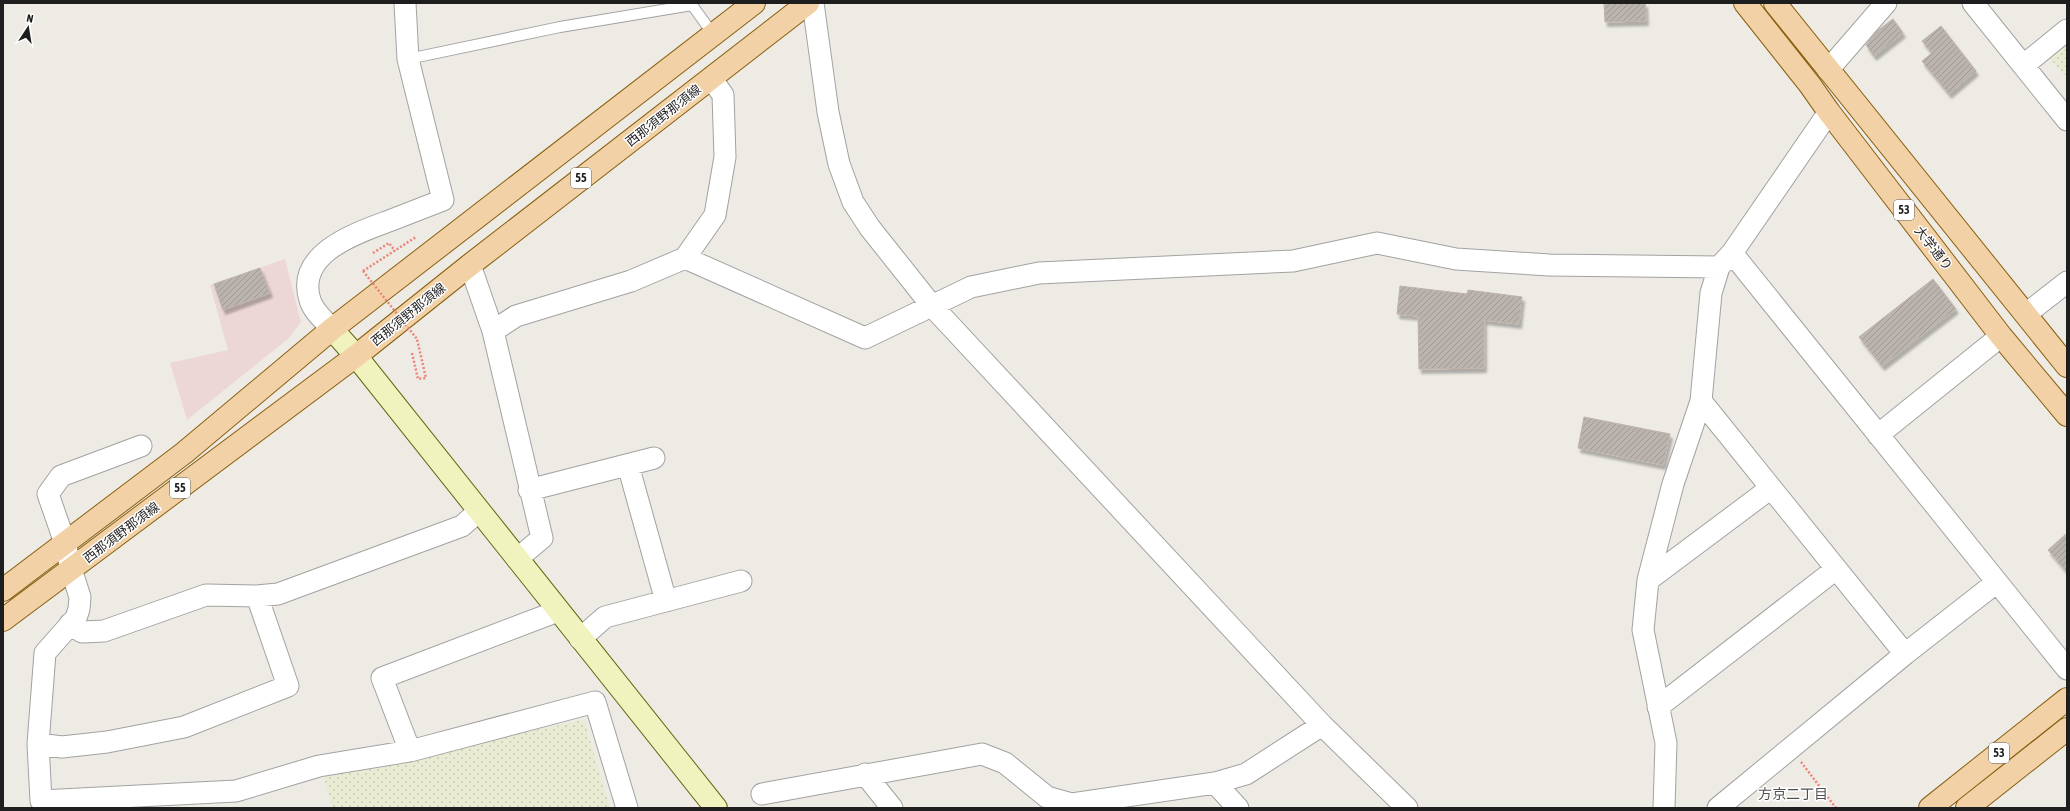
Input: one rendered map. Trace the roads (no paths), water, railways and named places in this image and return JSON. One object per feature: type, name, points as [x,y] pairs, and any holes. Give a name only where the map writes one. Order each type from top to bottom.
[{"type":"main road","name":"西那須野那須線","points":[[3,590],[184,453],[332,329],[754,3]]},
{"type":"main road","name":"西那須野那須線","points":[[3,620],[356,356],[470,265],[808,3]]},
{"type":"main road","name":"大学通り","points":[[1745,3],[1810,85],[1829,112],[2001,336],[2067,416]]},
{"type":"main road","name":"53","points":[[1775,3],[2067,366]]},
{"type":"main road","name":"53","points":[[1930,808],[2067,699]]},
{"type":"main road","name":"53","points":[[1966,808],[2067,729]]},
{"type":"street","points":[[405,3],[408,59],[443,200],[348,236],[323,254],[314,265],[310,277],[308,292],[314,309],[356,356],[716,808]]},
{"type":"street","points":[[814,3],[828,112],[839,164],[853,202],[870,228],[932,306],[1322,725],[1407,808]]},
{"type":"street","points":[[1828,70],[1886,3]]},
{"type":"street","points":[[1973,3],[2067,120]]},
{"type":"street","points":[[2024,65],[2067,30]]},
{"type":"street","points":[[493,331],[516,316],[631,281],[685,258],[715,214],[725,157],[723,96],[711,78]]},
{"type":"street","points":[[1664,808],[1666,743],[1643,630],[1648,580],[1673,484],[1701,402],[1711,293],[1725,260],[1829,112]]},
{"type":"street","points":[[685,258],[865,338],[971,287],[1039,274],[1293,261],[1377,243],[1456,259],[1549,265],[1725,260]]},
{"type":"street","points":[[1725,260],[1878,435],[2067,669]]},
{"type":"street","points":[[470,265],[493,331],[529,490],[542,538],[517,559]]},
{"type":"street","points":[[2026,314],[2067,282]]},
{"type":"street","points":[[1878,435],[2001,336]]},
{"type":"street","points":[[1701,402],[1905,654]]},
{"type":"street","points":[[141,446],[61,476],[48,494],[66,543],[71,570],[80,597],[79,610],[76,618],[45,653],[38,744],[41,801],[236,791],[320,766],[410,751],[595,702],[627,808]]},
{"type":"street","points":[[529,490],[654,458]]},
{"type":"street","points":[[628,465],[666,601]]},
{"type":"street","points":[[1648,580],[1771,488]]},
{"type":"street","points":[[70,624],[82,632],[104,631],[206,595],[257,596],[278,594],[462,526],[479,511]]},
{"type":"street","points":[[1658,707],[1836,569]]},
{"type":"street","points":[[580,639],[605,617],[741,581]]},
{"type":"street","points":[[1718,808],[1792,750],[1905,654],[1997,582]]},
{"type":"street","points":[[38,744],[62,747],[107,742],[184,726],[288,686],[257,596]]},
{"type":"street","points":[[410,751],[382,678],[558,611]]},
{"type":"street","points":[[762,794],[865,774],[982,754],[1005,763],[1046,797],[1074,806],[1215,783],[1246,774],[1322,725]]},
{"type":"street","points":[[865,774],[892,808]]},
{"type":"street","points":[[1215,783],[1238,808]]},
{"type":"lane","points":[[408,59],[560,27],[692,5],[713,34]]},
{"type":"district","name":"方京二丁目","points":[[1793,794]]}]
